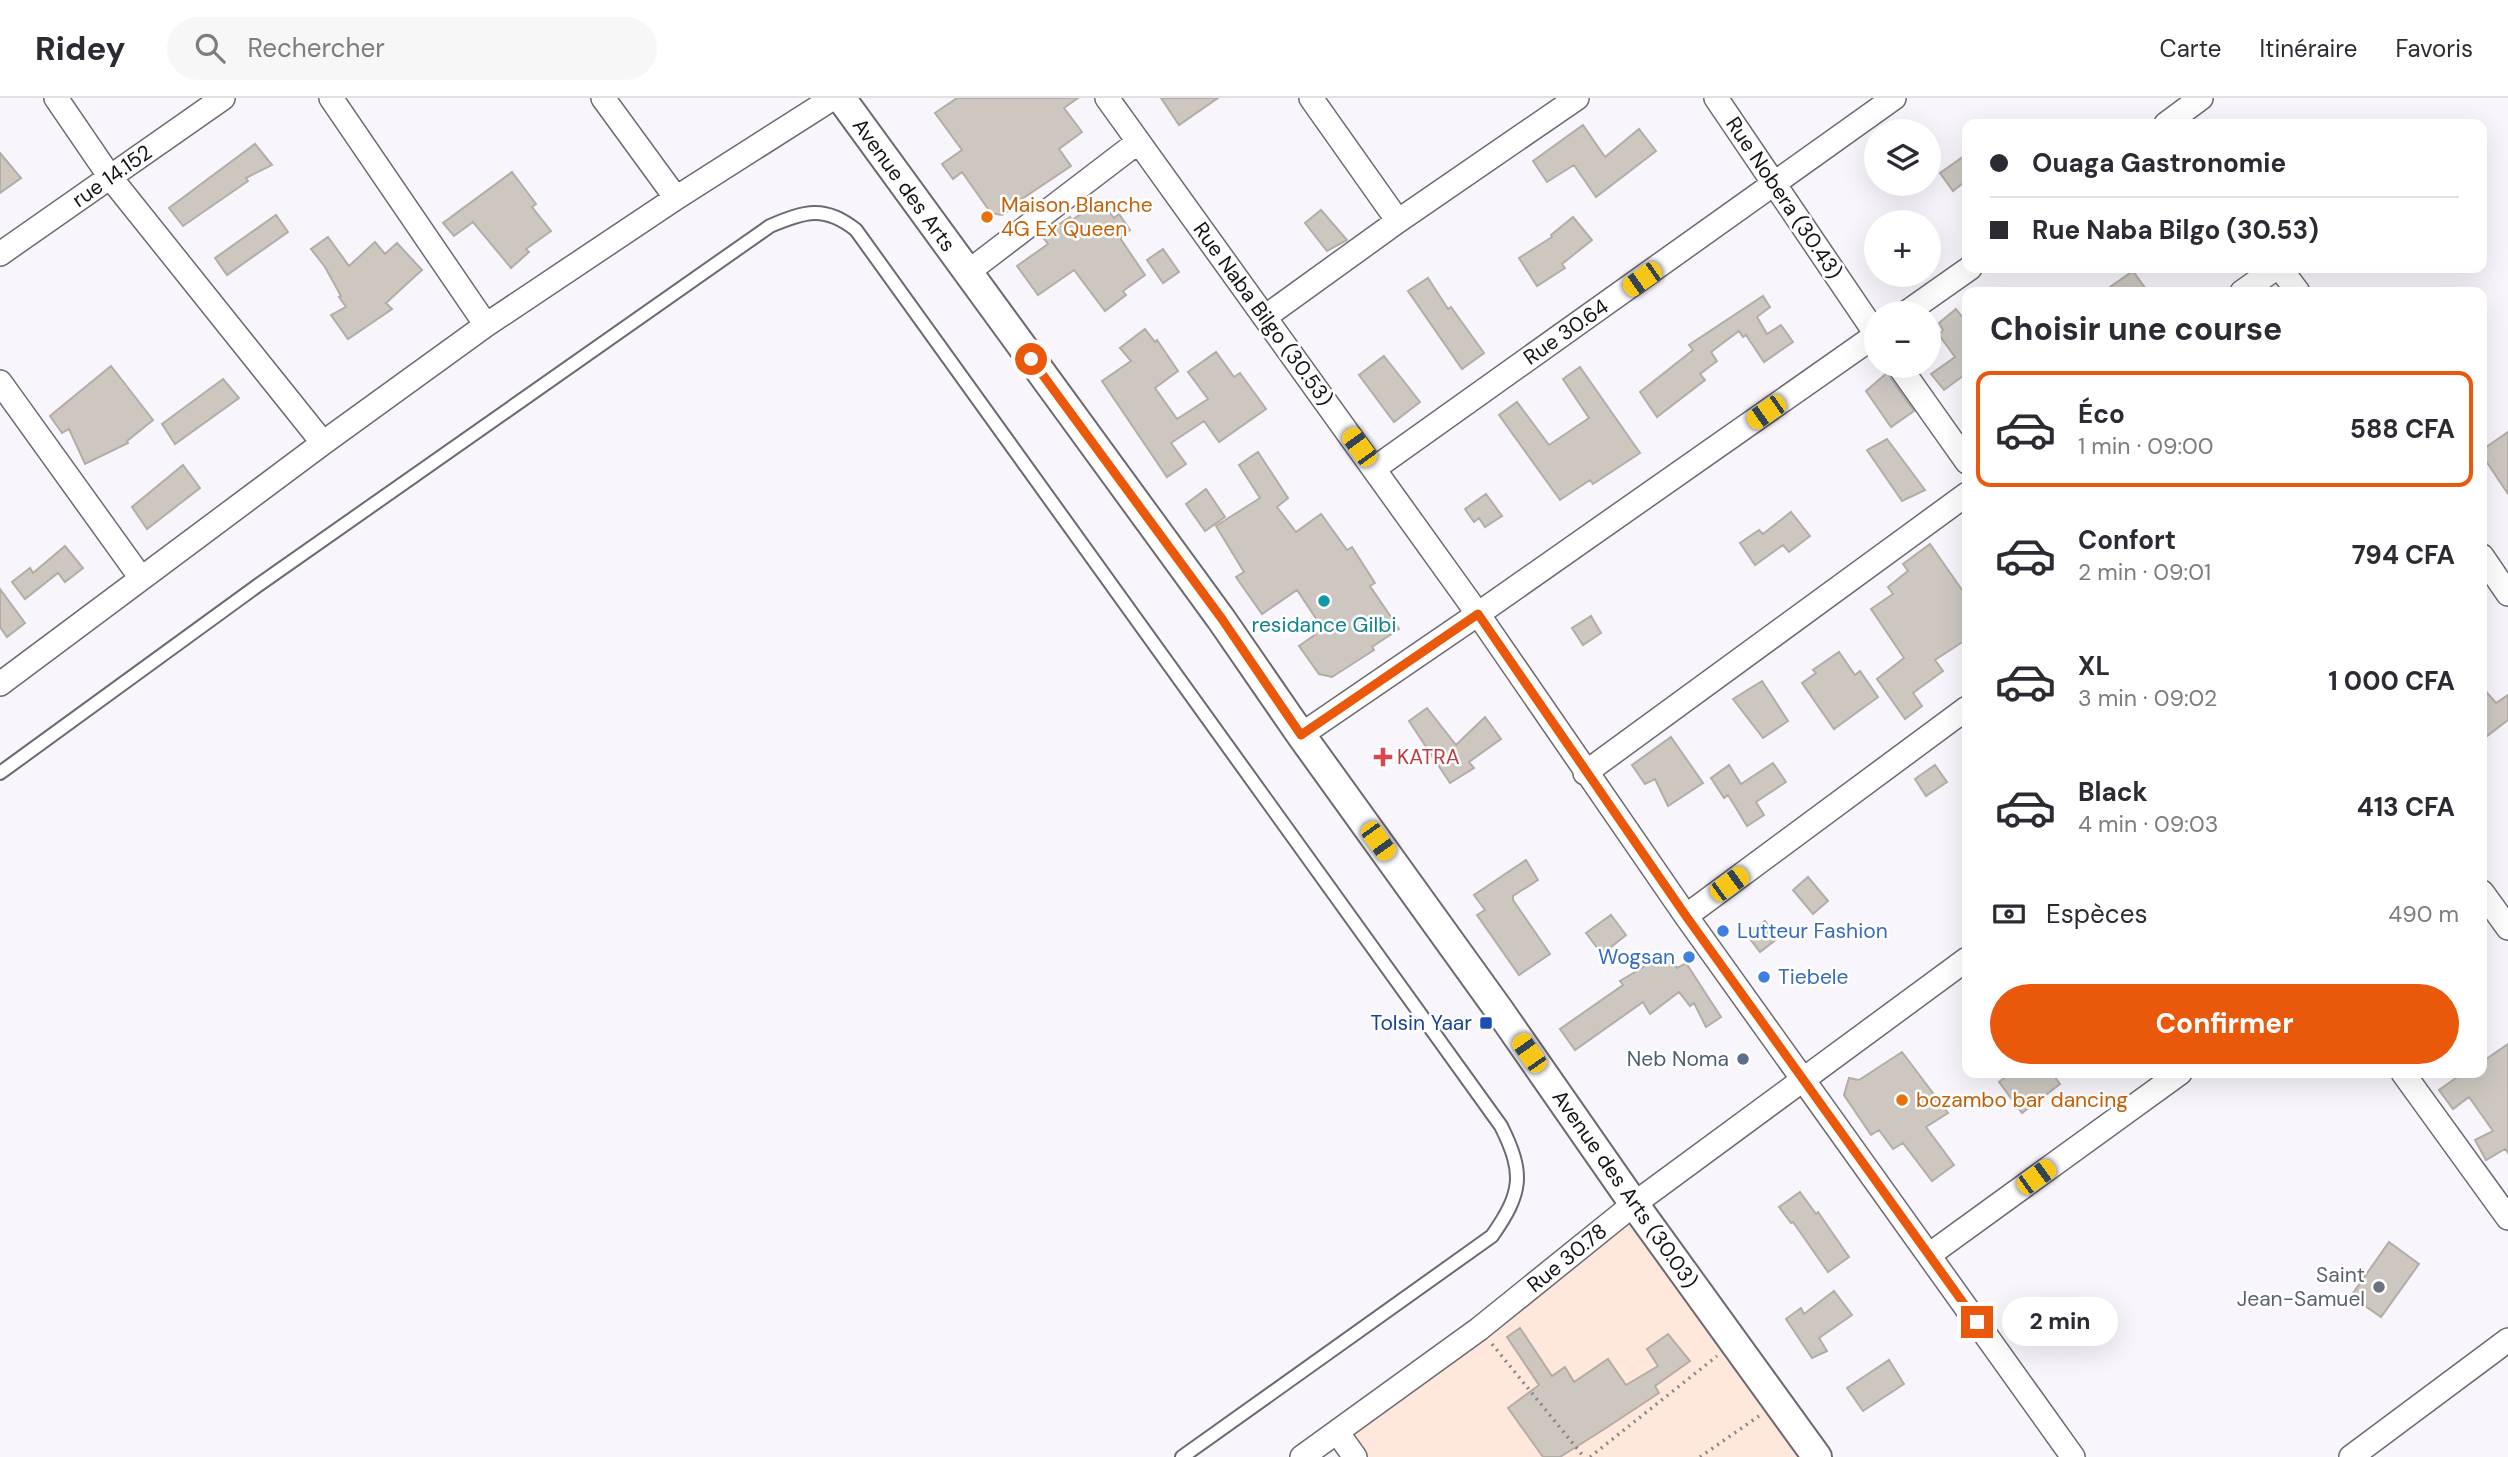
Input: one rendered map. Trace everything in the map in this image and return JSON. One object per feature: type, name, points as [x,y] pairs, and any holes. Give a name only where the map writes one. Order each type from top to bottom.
[{"type":"street","points":[[55,98],[110,177],[323,443]]},
{"type":"street","name":"rue 14.152","points":[[0,254],[223,98]]},
{"type":"street","points":[[331,98],[486,325]]},
{"type":"street","points":[[603,98],[676,198]]},
{"type":"street","points":[[0,684],[486,325],[676,198],[833,98]]},
{"type":"street","name":"Avenue des Arts","points":[[841,98],[968,272]]},
{"type":"street","name":"Rue Naba Bilgo (30.53)","points":[[1107,98],[1478,614],[1686,916],[2073,1457]]},
{"type":"street","points":[[1311,98],[1398,221]]},
{"type":"street","points":[[1265,317],[1398,221],[1577,98]]},
{"type":"street","name":"Rue Nobera (30.43)","points":[[1716,98],[1864,316]]},
{"type":"street","name":"Rue 30.64","points":[[1374,468],[1894,98]]},
{"type":"street","points":[[2172,116],[2201,98]]},
{"type":"street","points":[[968,272],[1138,142]]},
{"type":"street","name":"Avenue des Arts (30.03)","points":[[968,272],[1222,619],[1301,735],[1816,1457]]},
{"type":"street","points":[[1923,301],[1963,273]]},
{"type":"street","points":[[2250,287],[2270,273]]},
{"type":"street","points":[[2282,273],[2294,287]]},
{"type":"street","points":[[1301,735],[1864,342]]},
{"type":"street","points":[[1908,378],[1962,455]]},
{"type":"street","points":[[0,382],[141,578]]},
{"type":"street","points":[[1586,773],[1962,498]]},
{"type":"street","points":[[2487,564],[2498,582]]},
{"type":"street","points":[[1686,916],[1962,712]]},
{"type":"street","points":[[2487,899],[2508,928]]},
{"type":"street","name":"Rue 30.78","points":[[1302,1457],[1479,1329],[1634,1204],[1962,963]]},
{"type":"street","points":[[1929,1255],[2165,1078]]},
{"type":"street","points":[[2407,1078],[2508,1218]]},
{"type":"street","points":[[2351,1457],[2508,1340]]},
{"type":"street","points":[[1337,1432],[1355,1457]]},
{"type":"lane","points":[[0,773],[257,586],[770,226],[794,216],[820,213],[839,216],[856,230],[889,275],[1501,1126],[1514,1152],[1518,1182],[1509,1212],[1492,1236],[1182,1457]]},
{"type":"path","points":[[1479,1329],[1584,1457]]},
{"type":"path","points":[[1590,1457],[1735,1342]]},
{"type":"path","points":[[1700,1457],[1778,1403]]},
{"type":"shaded area","points":[[1634,1204],[1817,1457],[1355,1457],[1337,1432]]},
{"type":"building","points":[[957,98],[1078,98],[1064,108],[1082,132],[1059,149],[1071,166],[1002,215],[991,213],[962,172],[953,179],[942,164],[962,150],[935,113]]},
{"type":"building","points":[[1161,98],[1218,98],[1179,125]]},
{"type":"building","points":[[1583,125],[1605,157],[1639,129],[1656,151],[1596,197],[1574,165],[1547,182],[1533,161]]},
{"type":"building","points":[[255,144],[272,165],[246,178],[248,181],[183,226],[169,208]]},
{"type":"building","points":[[0,153],[21,178],[0,193]]},
{"type":"building","points":[[1962,158],[1962,184],[1953,191],[1941,172]]},
{"type":"building","points":[[512,172],[536,204],[532,207],[551,231],[526,249],[529,252],[511,268],[473,222],[454,236],[443,223]]},
{"type":"building","points":[[1101,200],[1114,218],[1119,214],[1130,230],[1120,238],[1145,275],[1123,291],[1126,295],[1105,311],[1074,270],[1038,295],[1017,266],[1048,244],[1042,236]]},
{"type":"building","points":[[1321,210],[1347,240],[1327,251],[1305,223]]},
{"type":"building","points":[[276,215],[288,232],[227,275],[215,258]]},
{"type":"building","points":[[1573,217],[1592,240],[1562,264],[1565,268],[1537,286],[1519,258],[1552,237],[1551,235]]},
{"type":"building","points":[[328,237],[349,266],[375,242],[385,254],[397,243],[422,270],[386,303],[392,309],[348,339],[331,315],[346,307],[325,267],[311,249]]},
{"type":"building","points":[[1163,249],[1179,272],[1163,283],[1147,260]]},
{"type":"building","points":[[2130,273],[2134,273],[2144,287],[2110,287]]},
{"type":"building","points":[[1428,278],[1448,309],[1451,307],[1484,353],[1462,369],[1408,291]]},
{"type":"building","points":[[1763,296],[1770,307],[1757,317],[1767,334],[1781,325],[1793,342],[1764,362],[1746,335],[1743,337],[1739,331],[1711,352],[1717,361],[1700,374],[1705,380],[1657,417],[1640,392],[1693,350],[1689,345]]},
{"type":"building","points":[[1956,309],[1962,317],[1962,377],[1944,390],[1934,378],[1941,378],[1941,367],[1955,357],[1941,338],[1941,321]]},
{"type":"building","points":[[1145,329],[1155,342],[1157,340],[1178,371],[1155,388],[1177,419],[1208,399],[1188,372],[1216,352],[1234,377],[1240,373],[1266,409],[1219,442],[1204,421],[1171,443],[1186,464],[1167,477],[1102,381],[1131,361],[1120,348]]},
{"type":"building","points":[[1384,356],[1420,402],[1394,422],[1359,375]]},
{"type":"building","points":[[111,366],[153,420],[127,441],[128,443],[85,464],[69,429],[62,433],[50,416]]},
{"type":"building","points":[[1580,367],[1640,453],[1593,484],[1590,480],[1560,500],[1499,415],[1517,402],[1549,445],[1589,418],[1563,379]]},
{"type":"building","points":[[1881,378],[1891,378],[1914,411],[1891,427],[1866,391]]},
{"type":"building","points":[[223,379],[239,398],[175,444],[162,424]]},
{"type":"building","points":[[2508,432],[2508,494],[2487,462],[2487,447]]},
{"type":"building","points":[[1887,439],[1925,490],[1902,501],[1867,450]]},
{"type":"building","points":[[1258,452],[1288,498],[1277,507],[1296,532],[1321,514],[1347,550],[1352,547],[1375,583],[1370,586],[1399,629],[1372,647],[1374,650],[1332,677],[1319,674],[1299,646],[1323,629],[1297,590],[1262,614],[1236,577],[1244,572],[1216,526],[1260,498],[1239,465]]},
{"type":"building","points":[[183,465],[200,488],[147,529],[132,507]]},
{"type":"building","points":[[1206,489],[1225,517],[1205,531],[1186,504]]},
{"type":"building","points":[[1486,494],[1502,516],[1485,527],[1479,518],[1474,522],[1465,509]]},
{"type":"building","points":[[1791,512],[1810,536],[1789,552],[1783,545],[1755,565],[1740,543],[1759,530],[1763,534]]},
{"type":"building","points":[[1930,544],[1962,590],[1962,642],[1935,660],[1943,671],[1913,693],[1922,706],[1905,719],[1877,679],[1904,658],[1871,609],[1893,594],[1888,587],[1908,571],[1903,564]]},
{"type":"building","points":[[65,546],[83,568],[65,582],[58,573],[25,599],[12,582],[30,568],[33,573]]},
{"type":"building","points":[[0,589],[25,623],[7,637],[0,627]]},
{"type":"building","points":[[1591,616],[1601,633],[1583,645],[1572,628]]},
{"type":"building","points":[[1839,652],[1855,675],[1860,671],[1878,697],[1834,729],[1802,683],[1816,673],[1813,670]]},
{"type":"building","points":[[1762,681],[1788,721],[1763,738],[1733,699]]},
{"type":"building","points":[[2487,693],[2496,703],[2508,695],[2508,720],[2487,736]]},
{"type":"building","points":[[1427,708],[1456,745],[1485,717],[1501,739],[1469,762],[1474,768],[1450,783],[1409,721]]},
{"type":"building","points":[[1671,737],[1703,783],[1668,806],[1655,779],[1645,784],[1632,765]]},
{"type":"building","points":[[1773,763],[1786,782],[1756,802],[1764,815],[1747,826],[1728,795],[1724,798],[1711,778],[1729,765],[1741,784]]},
{"type":"building","points":[[1935,765],[1947,782],[1926,796],[1915,779]]},
{"type":"building","points":[[1526,860],[1538,880],[1513,896],[1513,900],[1550,954],[1519,975],[1477,915],[1485,910],[1474,895]]},
{"type":"building","points":[[1808,877],[1828,901],[1813,914],[1793,890]]},
{"type":"building","points":[[1611,915],[1626,935],[1602,954],[1586,933]]},
{"type":"building","points":[[1765,921],[1778,938],[1760,952],[1747,935]]},
{"type":"building","points":[[1667,953],[1677,968],[1686,963],[1721,1017],[1706,1027],[1694,1003],[1690,1006],[1679,992],[1650,1014],[1643,1002],[1575,1050],[1560,1029],[1623,985],[1620,981]]},
{"type":"building","points":[[2508,1044],[2508,1153],[2505,1149],[2486,1160],[2475,1140],[2493,1131],[2469,1097],[2453,1109],[2439,1090],[2456,1078],[2487,1078],[2487,1059]]},
{"type":"building","points":[[1902,1052],[1948,1113],[1926,1127],[1954,1165],[1932,1181],[1903,1143],[1893,1149],[1879,1130],[1871,1135],[1844,1095],[1849,1078],[1859,1080]]},
{"type":"building","points":[[2004,1078],[2056,1078],[2060,1084],[2022,1113],[1999,1082]]},
{"type":"building","points":[[1800,1192],[1816,1214],[1818,1212],[1849,1257],[1828,1272],[1793,1222],[1791,1223],[1779,1207]]},
{"type":"building","points":[[2389,1242],[2419,1264],[2381,1317],[2351,1296]]},
{"type":"building","points":[[1834,1291],[1852,1315],[1819,1338],[1827,1351],[1812,1358],[1786,1319],[1801,1308],[1804,1314]]},
{"type":"building","points":[[1520,1328],[1552,1376],[1565,1367],[1574,1382],[1608,1359],[1626,1385],[1658,1366],[1647,1349],[1668,1334],[1690,1361],[1655,1386],[1659,1393],[1606,1428],[1560,1457],[1543,1457],[1508,1408],[1539,1385],[1507,1337]]},
{"type":"building","points":[[1889,1360],[1904,1384],[1863,1411],[1847,1388]]},
{"type":"place","name":"Maison Blanche 4G Ex Queen","points":[[987,217]]},
{"type":"place","name":"residance Gilbi","points":[[1324,601]]},
{"type":"place","name":"KATRA","points":[[1383,757]]},
{"type":"place","name":"Lutteur Fashion","points":[[1723,931]]},
{"type":"place","name":"Wogsan","points":[[1689,957]]},
{"type":"place","name":"Tiebele","points":[[1764,977]]},
{"type":"place","name":"Tolsin Yaar","points":[[1486,1023]]},
{"type":"place","name":"Neb Noma","points":[[1743,1059]]},
{"type":"place","name":"bozambo bar dancing","points":[[1902,1100]]},
{"type":"place","name":"Saint Jean-Samuel","points":[[2379,1287]]},
{"type":"route","points":[[1031,359],[1222,619],[1301,735],[1478,614],[1686,916],[1977,1322]]}]
